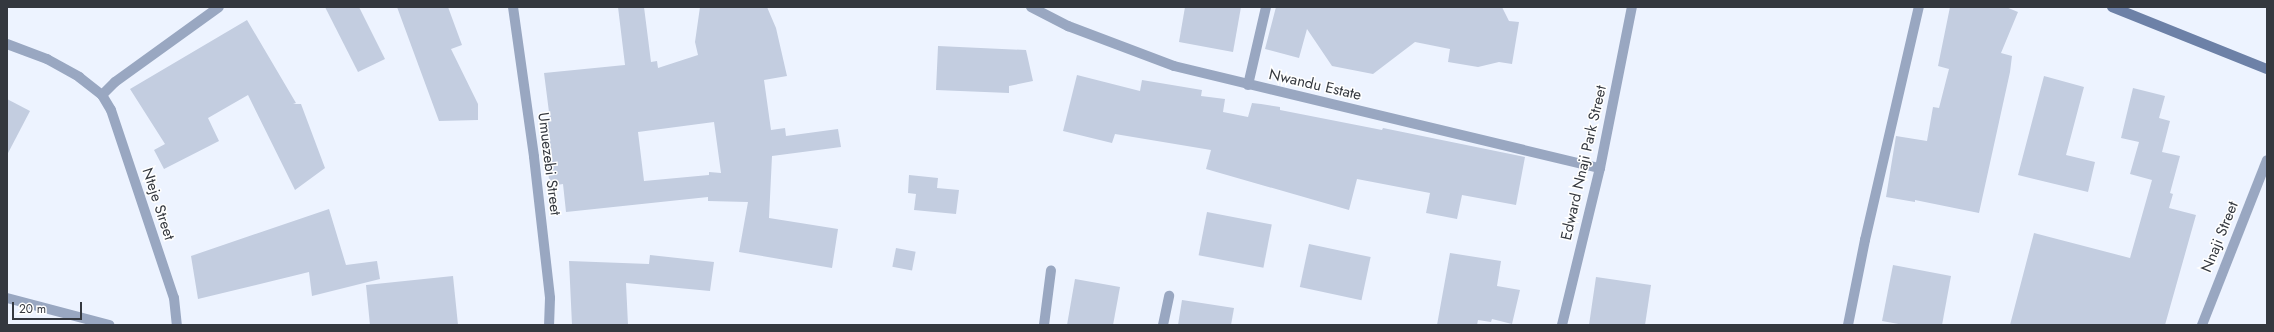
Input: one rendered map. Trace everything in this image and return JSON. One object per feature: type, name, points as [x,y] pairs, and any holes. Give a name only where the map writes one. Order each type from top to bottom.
[{"type":"street","points":[[102,95],[115,82],[219,7]]},
{"type":"street","name":"Umuezebi Street","points":[[513,7],[534,157],[550,298],[549,325]]},
{"type":"street","name":"Nwandu Estate","points":[[1031,7],[1068,26],[1174,66],[1248,85],[1600,168]]},
{"type":"street","points":[[1248,85],[1266,7]]},
{"type":"street","name":"Edward Nnaji Park Street","points":[[1562,325],[1600,168],[1632,7]]},
{"type":"street","points":[[1848,325],[1865,240],[1919,7]]},
{"type":"street","points":[[2112,7],[2267,69]]},
{"type":"street","name":"Nteje Street","points":[[7,44],[47,59],[79,77],[102,95],[117,124],[174,298],[177,325]]},
{"type":"street","name":"Nnaji Street","points":[[2202,325],[2267,160]]},
{"type":"street","points":[[1044,325],[1052,270]]},
{"type":"street","points":[[1163,325],[1169,296]]},
{"type":"street","points":[[7,298],[109,325]]},
{"type":"building","points":[[325,7],[359,7],[385,59],[358,72]]},
{"type":"building","points":[[397,7],[448,7],[462,45],[451,49],[478,104],[478,120],[439,121]]},
{"type":"building","points":[[618,7],[644,7],[651,62],[657,61],[658,68],[698,55],[695,42],[700,7],[767,7],[776,28],[787,76],[764,80],[771,130],[785,128],[786,136],[838,129],[841,147],[772,156],[769,218],[838,229],[832,268],[739,252],[748,202],[708,201],[708,197],[566,212],[563,184],[550,186],[541,121],[550,120],[544,73],[625,65]],"holes":[[[714,122],[721,173],[709,172],[709,175],[644,181],[638,132]]]},
{"type":"building","points":[[1185,7],[1241,7],[1233,52],[1179,42]]},
{"type":"building","points":[[1276,7],[1502,7],[1509,21],[1519,22],[1512,64],[1499,62],[1478,67],[1448,62],[1450,49],[1415,42],[1373,74],[1332,66],[1307,29],[1299,58],[1265,49]]},
{"type":"building","points":[[1950,7],[2006,7],[2018,12],[2001,53],[2012,56],[2010,72],[1979,213],[1915,200],[1915,202],[1886,197],[1896,136],[1927,141],[1933,107],[1939,108],[1949,69],[1938,66]]},
{"type":"building","points":[[247,20],[296,103],[293,104],[301,104],[325,168],[295,190],[248,95],[208,118],[219,141],[164,169],[154,150],[165,144],[130,89]]},
{"type":"building","points":[[938,46],[1026,50],[1033,81],[1009,86],[1009,93],[936,90]]},
{"type":"building","points":[[1077,75],[1140,91],[1142,80],[1202,90],[1201,96],[1225,99],[1223,112],[1248,117],[1252,103],[1261,104],[1280,107],[1280,110],[1382,130],[1383,128],[1525,157],[1516,205],[1462,195],[1457,219],[1426,213],[1430,193],[1357,179],[1349,210],[1206,169],[1211,150],[1115,134],[1112,143],[1063,131]]},
{"type":"building","points":[[2044,76],[2084,87],[2066,155],[2095,162],[2088,192],[2018,175]]},
{"type":"building","points":[[2133,88],[2165,96],[2159,118],[2170,121],[2162,152],[2180,156],[2170,193],[2173,194],[2169,208],[2196,215],[2165,325],[2010,325],[2034,233],[2130,258],[2152,180],[2130,174],[2139,142],[2121,138]]},
{"type":"building","points":[[7,99],[30,111],[7,155]]},
{"type":"building","points":[[909,175],[938,178],[937,188],[959,190],[956,214],[914,210],[916,194],[908,193]]},
{"type":"building","points":[[329,209],[346,265],[377,261],[380,279],[312,296],[309,272],[198,299],[191,256]]},
{"type":"building","points":[[1207,212],[1272,225],[1263,268],[1199,255]]},
{"type":"building","points":[[1309,244],[1371,257],[1361,300],[1300,287]]},
{"type":"building","points":[[896,248],[916,252],[912,270],[892,267]]},
{"type":"building","points":[[1450,253],[1501,261],[1497,286],[1520,290],[1512,324],[1492,319],[1491,322],[1478,320],[1477,325],[1437,325]]},
{"type":"building","points":[[650,255],[714,262],[710,291],[626,283],[628,325],[572,325],[569,261],[649,264]]},
{"type":"building","points":[[1893,265],[1951,276],[1942,325],[1904,325],[1882,321]]},
{"type":"building","points":[[453,276],[458,325],[370,325],[366,285]]},
{"type":"building","points":[[1596,277],[1651,285],[1645,325],[1589,325]]},
{"type":"building","points":[[1075,279],[1120,287],[1113,325],[1067,325]]},
{"type":"building","points":[[1182,300],[1234,308],[1231,325],[1178,325]]}]
